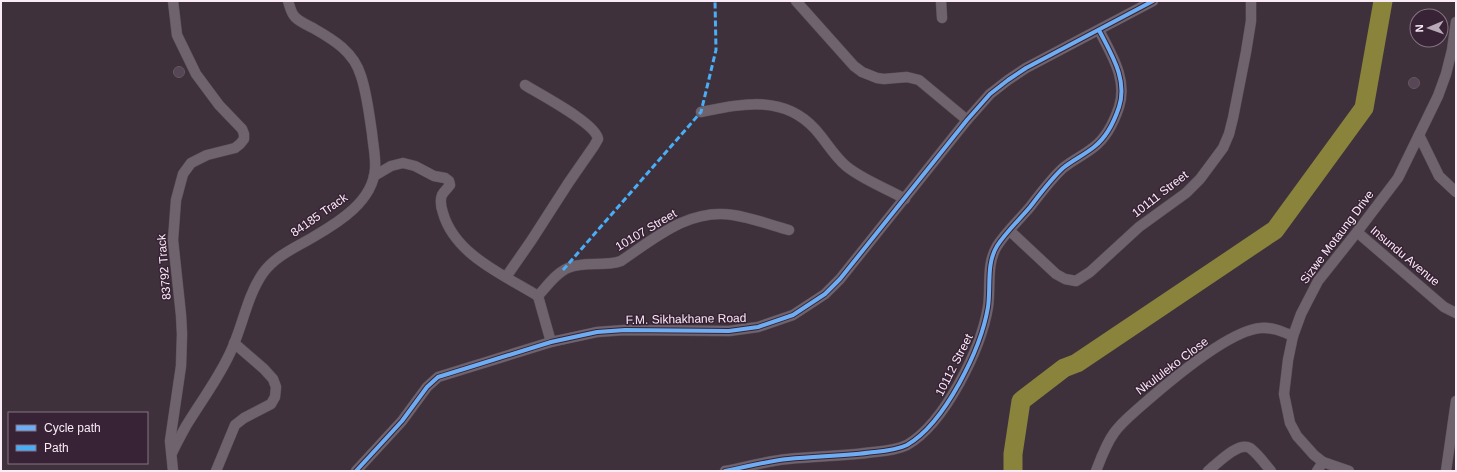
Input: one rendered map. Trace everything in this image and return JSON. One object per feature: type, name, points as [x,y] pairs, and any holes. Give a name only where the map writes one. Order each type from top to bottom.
[{"type":"street","name":"83792 Track","points":[[173,1],[177,35],[196,74],[219,105],[242,128],[244,134],[244,139],[234,148],[207,155],[191,163],[183,174],[176,200],[173,240],[182,334],[180,366],[170,440],[173,471]]},
{"type":"street","name":"84185 Track","points":[[172,453],[186,425],[224,366],[257,282],[270,264],[279,257],[324,231],[353,209],[369,190],[374,176],[375,159],[371,126],[365,92],[357,65],[351,56],[336,42],[294,16],[288,1]]},
{"type":"street","points":[[796,1],[854,66],[862,72],[884,79],[907,77],[919,80],[967,120]]},
{"type":"street","points":[[941,1],[942,18]]},
{"type":"street","name":"F.M. Sikhakhane Road","points":[[356,471],[382,445],[438,377],[551,342],[585,334],[625,330],[742,330],[764,325],[793,315],[825,294],[840,279],[967,120],[990,94],[1026,68],[1153,1]]},
{"type":"street","name":"10111 Street","points":[[1010,231],[1056,274],[1065,279],[1076,281],[1082,279],[1139,227],[1186,193],[1200,179],[1223,148],[1229,134],[1246,52],[1251,21],[1251,1]]},
{"type":"street","name":"Sizwe Motaung Drive","points":[[1349,471],[1323,462],[1305,446],[1297,436],[1290,423],[1284,394],[1285,379],[1293,336],[1301,314],[1318,281],[1398,178],[1438,96],[1446,74],[1452,50],[1456,22]]},
{"type":"street","name":"10112 Street","points":[[725,471],[789,459],[887,451],[906,446],[925,430],[948,401],[974,353],[986,318],[992,258],[998,246],[1063,168],[1095,146],[1112,126],[1119,105],[1121,80],[1099,30]]},
{"type":"street","points":[[1446,74],[1456,78]]},
{"type":"street","points":[[506,277],[598,139],[596,132],[581,119],[525,85]]},
{"type":"street","points":[[701,112],[748,104],[767,105],[788,111],[799,116],[814,128],[839,160],[847,167],[904,199]]},
{"type":"street","points":[[1419,135],[1439,176],[1456,192]]},
{"type":"street","points":[[374,176],[391,166],[403,163],[415,166],[434,176],[445,178],[449,181],[450,185],[442,195],[441,204],[444,219],[448,228],[455,237],[478,259],[538,296],[551,342]]},
{"type":"street","name":"10107 Street","points":[[538,296],[563,270],[569,267],[613,264],[676,225],[697,217],[709,214],[737,216],[789,230]]},
{"type":"street","name":"Insundu Avenue","points":[[1357,232],[1444,307],[1456,313]]},
{"type":"street","name":"Nkululeko Close","points":[[1096,471],[1108,442],[1121,424],[1151,397],[1196,362],[1239,334],[1250,330],[1261,328],[1274,329],[1293,336]]},
{"type":"street","points":[[216,471],[235,425],[244,418],[271,404],[275,397],[276,387],[273,379],[264,369],[234,343]]},
{"type":"street","points":[[1446,471],[1456,401]]},
{"type":"street","points":[[1208,471],[1234,450],[1243,446],[1251,449],[1271,471]]},
{"type":"street","points":[[1317,471],[1323,462]]},
{"type":"building","points":[[177,67],[181,67],[183,68],[183,76],[177,77],[174,74],[174,70]]},
{"type":"building","points":[[1412,78],[1416,78],[1418,79],[1418,87],[1412,88],[1409,85],[1409,81]]},
{"type":"waterway","points":[[1013,471],[1013,454],[1021,401],[1064,368],[1077,363],[1275,230],[1364,108],[1383,1]]},
{"type":"marked path","points":[[563,270],[701,112],[716,50],[715,1]]},
{"type":"cycle path","points":[[356,471],[402,421],[427,387],[438,377],[551,342],[597,332],[625,330],[729,331],[758,327],[793,315],[825,294],[840,279],[967,120],[990,94],[1026,68],[1153,1]]},
{"type":"cycle path","points":[[725,471],[780,460],[895,449],[907,445],[935,420],[959,384],[978,343],[988,307],[991,260],[997,246],[1059,172],[1103,139],[1115,118],[1121,97],[1120,77],[1113,58],[1099,30]]}]
